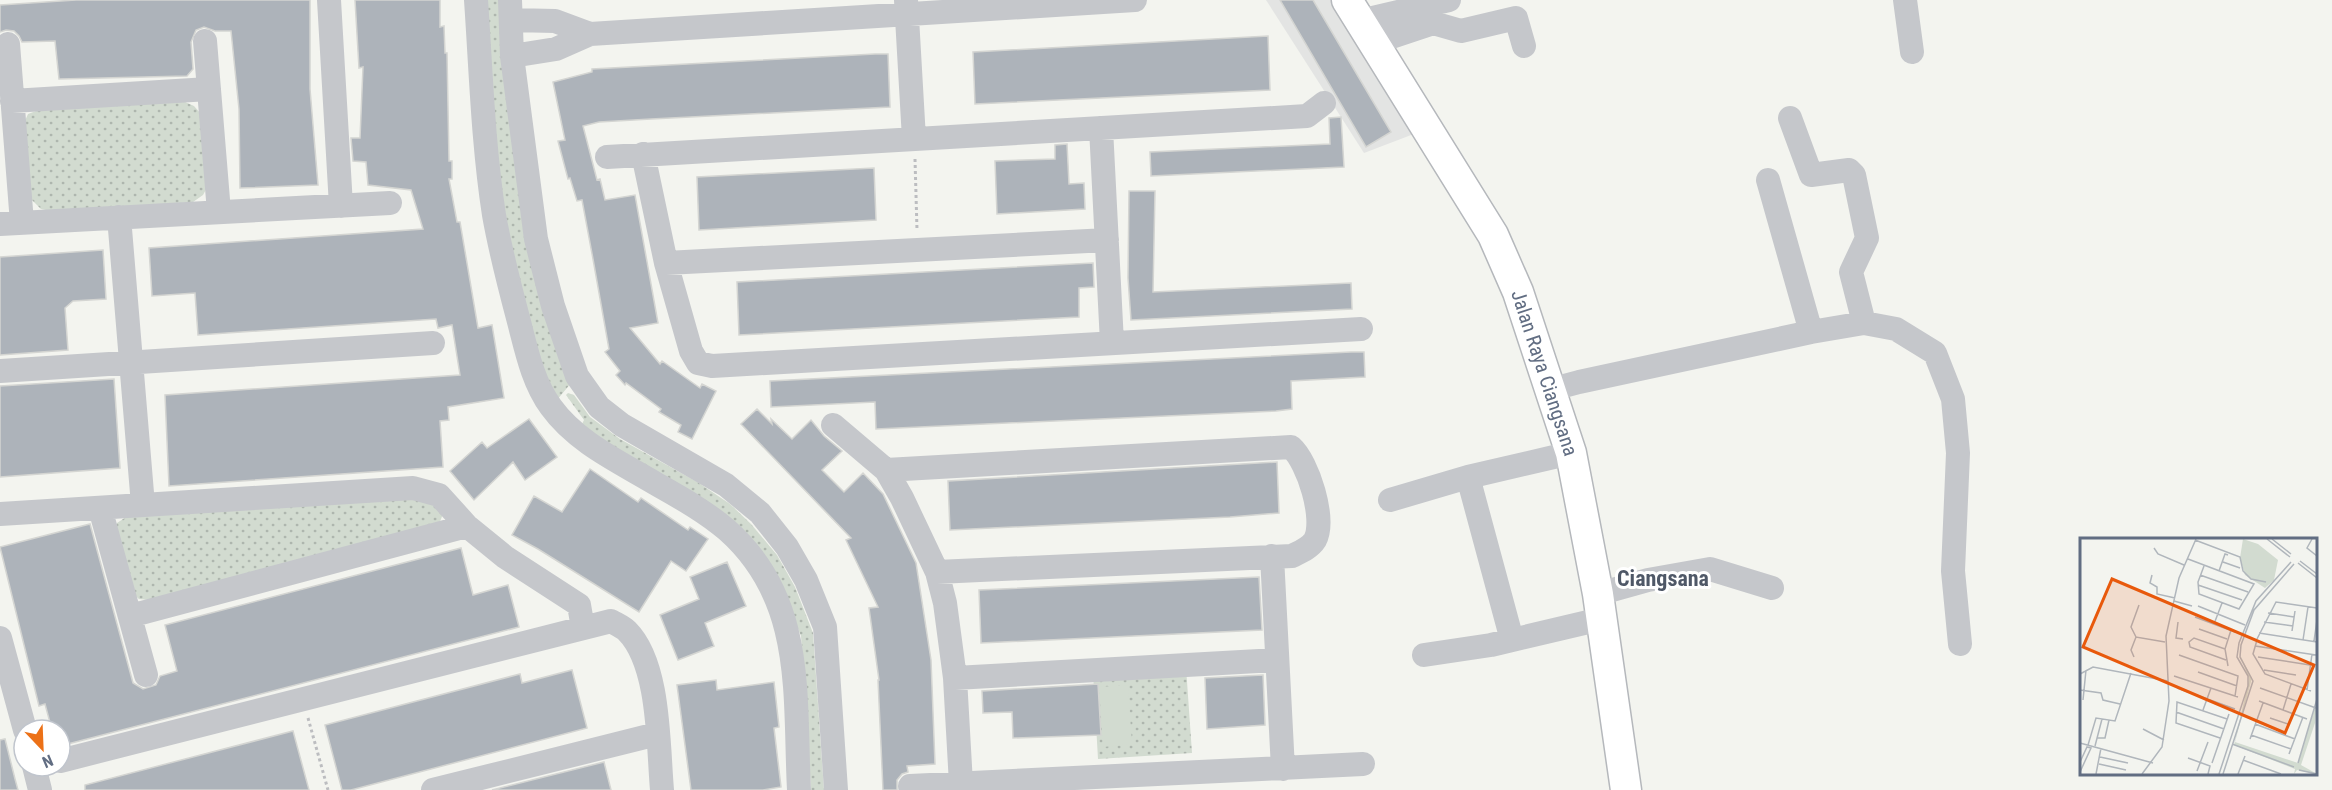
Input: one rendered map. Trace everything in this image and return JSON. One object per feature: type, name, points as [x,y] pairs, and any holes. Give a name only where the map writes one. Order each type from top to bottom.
[{"type":"main road","name":"Jalan Raya Ciangsana","points":[[1360,21],[1493,235],[1518,292],[1570,453],[1599,607],[1626,790]]},
{"type":"street","points":[[329,0],[341,206]]},
{"type":"street","points":[[476,0],[485,143],[495,216],[512,297],[532,374],[551,407],[579,438],[693,506],[726,530],[752,556],[776,594],[790,641],[796,676],[799,790]]},
{"type":"street","points":[[512,56],[556,49],[590,34],[907,7],[1135,0]]},
{"type":"street","points":[[1360,21],[1449,0]]},
{"type":"street","points":[[1905,0],[1912,52]]},
{"type":"street","points":[[907,7],[914,139]]},
{"type":"street","points":[[590,34],[555,21],[511,10],[512,56],[536,239],[553,306],[577,376],[599,407],[622,425],[726,485],[760,513],[787,548],[806,579],[825,627],[836,790]]},
{"type":"street","points":[[1360,21],[1433,22],[1461,31],[1516,18],[1524,46]]},
{"type":"street","points":[[205,41],[219,212]]},
{"type":"street","points":[[8,44],[12,101],[11,223],[390,203]]},
{"type":"street","points":[[12,101],[209,89]]},
{"type":"street","points":[[607,157],[1307,116],[1324,103]]},
{"type":"street","points":[[1790,118],[1811,175],[1849,170],[1854,175],[1867,238],[1851,272],[1864,323]]},
{"type":"street","points":[[1101,128],[1112,343]]},
{"type":"street","points":[[643,154],[666,263],[691,351],[698,363],[712,366],[1361,329]]},
{"type":"street","points":[[1768,180],[1790,251],[1811,332]]},
{"type":"street","points":[[119,218],[143,505]]},
{"type":"street","points":[[666,263],[1107,240]]},
{"type":"street","points":[[1549,390],[1811,332],[1864,323],[1896,329],[1935,353],[1953,399],[1958,453],[1953,571],[1960,644]]},
{"type":"street","points":[[0,371],[433,343]]},
{"type":"street","points":[[551,407],[577,376]]},
{"type":"street","points":[[833,425],[886,470],[937,572],[945,603],[955,678],[961,784]]},
{"type":"street","points":[[886,470],[1291,447],[1300,455],[1315,498],[1318,519],[1316,538],[1309,547],[1292,556],[937,572]]},
{"type":"street","points":[[1390,500],[1468,477],[1570,453]]},
{"type":"street","points":[[1468,477],[1512,640]]},
{"type":"street","points":[[0,514],[413,488],[439,495],[467,526],[505,556],[579,605],[583,628]]},
{"type":"street","points":[[100,508],[146,675]]},
{"type":"street","points":[[130,616],[467,526]]},
{"type":"street","points":[[1272,556],[1282,769]]},
{"type":"street","points":[[1424,655],[1512,640],[1599,607],[1648,580],[1710,569],[1772,588]]},
{"type":"street","points":[[72,758],[611,621],[626,630],[639,647],[651,677],[662,790]]},
{"type":"street","points":[[0,638],[22,718]]},
{"type":"street","points":[[955,678],[1277,660]]},
{"type":"street","points":[[433,790],[657,734]]},
{"type":"street","points":[[910,786],[1153,783],[1282,769],[1363,764]]},
{"type":"path","points":[[914,139],[917,250]]},
{"type":"path","points":[[303,699],[328,790]]},
{"type":"shaded area","points":[[476,0],[509,0],[522,137],[577,376],[551,407],[507,273]]},
{"type":"shaded area","points":[[1266,0],[1337,0],[1419,132],[1364,153]]},
{"type":"shaded area","points":[[183,101],[194,106],[201,114],[209,184],[203,195],[193,202],[60,213],[41,209],[31,199],[24,123],[28,114],[36,111]]},
{"type":"shaded area","points":[[568,393],[574,395],[590,417],[620,439],[699,483],[730,504],[751,524],[777,555],[795,587],[813,633],[824,790],[811,790],[801,636],[783,592],[766,562],[581,426],[584,420],[566,395]]},
{"type":"shaded area","points":[[413,495],[436,503],[443,514],[439,524],[150,600],[139,599],[132,593],[112,531],[117,523],[126,517]]},
{"type":"shaded area","points":[[1186,667],[1192,753],[1098,759],[1093,673]]},
{"type":"shaded area","points":[[1128,685],[1132,744],[1103,747],[1099,687]]},
{"type":"building","points":[[76,0],[310,0],[310,89],[318,185],[240,188],[239,109],[231,31],[215,31],[204,27],[196,30],[191,42],[193,69],[187,76],[59,79],[55,41],[22,42],[14,31],[0,32],[0,5]]},
{"type":"building","points":[[355,0],[440,0],[440,27],[444,26],[445,53],[447,53],[449,161],[452,161],[452,179],[449,179],[457,222],[460,222],[478,328],[492,325],[504,398],[448,407],[449,420],[440,421],[443,467],[169,486],[165,395],[460,375],[452,325],[438,328],[436,319],[198,335],[195,293],[152,296],[149,248],[423,229],[411,190],[368,185],[366,162],[353,161],[351,138],[360,138],[363,67],[359,68]]},
{"type":"building","points":[[1280,0],[1313,0],[1391,132],[1366,147]]},
{"type":"building","points":[[1268,36],[1270,90],[975,104],[973,52]]},
{"type":"building","points":[[888,54],[890,107],[599,122],[583,126],[597,180],[600,179],[605,200],[635,195],[658,323],[630,328],[660,364],[662,361],[700,388],[702,384],[716,391],[692,439],[678,432],[681,425],[659,412],[661,409],[626,383],[625,385],[616,375],[620,371],[605,352],[609,349],[582,200],[577,201],[570,178],[568,179],[558,141],[565,140],[553,82],[592,72],[592,69]]},
{"type":"building","points":[[1341,117],[1344,167],[1151,176],[1150,152],[1330,144],[1329,118]]},
{"type":"building","points":[[1067,144],[1069,184],[1084,183],[1085,209],[997,214],[995,161],[1055,159],[1055,145]]},
{"type":"building","points":[[874,168],[876,220],[699,230],[697,177]]},
{"type":"building","points":[[1129,191],[1155,191],[1153,292],[1351,283],[1352,309],[1131,320],[1128,278]]},
{"type":"building","points":[[103,250],[106,299],[73,301],[65,308],[68,350],[0,355],[0,257]]},
{"type":"building","points":[[1093,263],[1094,287],[1079,288],[1079,317],[739,335],[737,282]]},
{"type":"building","points":[[1364,352],[1365,377],[1291,381],[1292,409],[1276,411],[876,429],[875,402],[771,407],[770,381]]},
{"type":"building","points":[[114,379],[120,468],[0,477],[0,386]]},
{"type":"building","points":[[757,409],[792,439],[811,420],[824,436],[842,451],[822,470],[844,492],[863,473],[883,494],[916,563],[931,660],[935,764],[907,766],[908,772],[902,774],[897,780],[897,790],[883,790],[879,680],[869,608],[878,607],[846,540],[851,538],[741,424]]},
{"type":"building","points":[[529,419],[557,457],[525,480],[513,462],[474,500],[450,471],[482,442],[487,448]]},
{"type":"building","points":[[1277,462],[1279,513],[950,530],[948,481]]},
{"type":"building","points":[[590,469],[638,502],[641,498],[688,530],[690,527],[708,539],[686,571],[671,561],[639,612],[512,535],[534,496],[562,512]]},
{"type":"building","points":[[90,524],[133,683],[143,689],[156,685],[160,676],[177,671],[165,625],[461,548],[473,595],[508,585],[519,627],[72,743],[72,718],[49,718],[45,704],[39,706],[0,547]]},
{"type":"building","points":[[727,562],[746,606],[705,623],[714,646],[678,660],[660,615],[699,599],[690,577]]},
{"type":"building","points":[[1259,577],[1262,630],[981,643],[979,590]]},
{"type":"building","points":[[572,670],[587,728],[351,790],[342,790],[325,725],[520,674],[522,683]]},
{"type":"building","points":[[1263,675],[1265,725],[1207,729],[1205,678]]},
{"type":"building","points":[[716,680],[717,690],[774,682],[779,727],[774,728],[781,787],[763,790],[691,790],[677,685]]},
{"type":"building","points":[[1098,684],[1101,735],[1013,738],[1012,712],[983,713],[982,691]]},
{"type":"building","points":[[293,731],[309,790],[85,790],[85,785]]},
{"type":"building","points":[[5,739],[12,766],[12,778],[15,778],[18,790],[0,790],[0,740]]},
{"type":"building","points":[[604,762],[611,790],[492,790]]},
{"type":"district","name":"Ciangsana","points":[[1663,578]]}]
